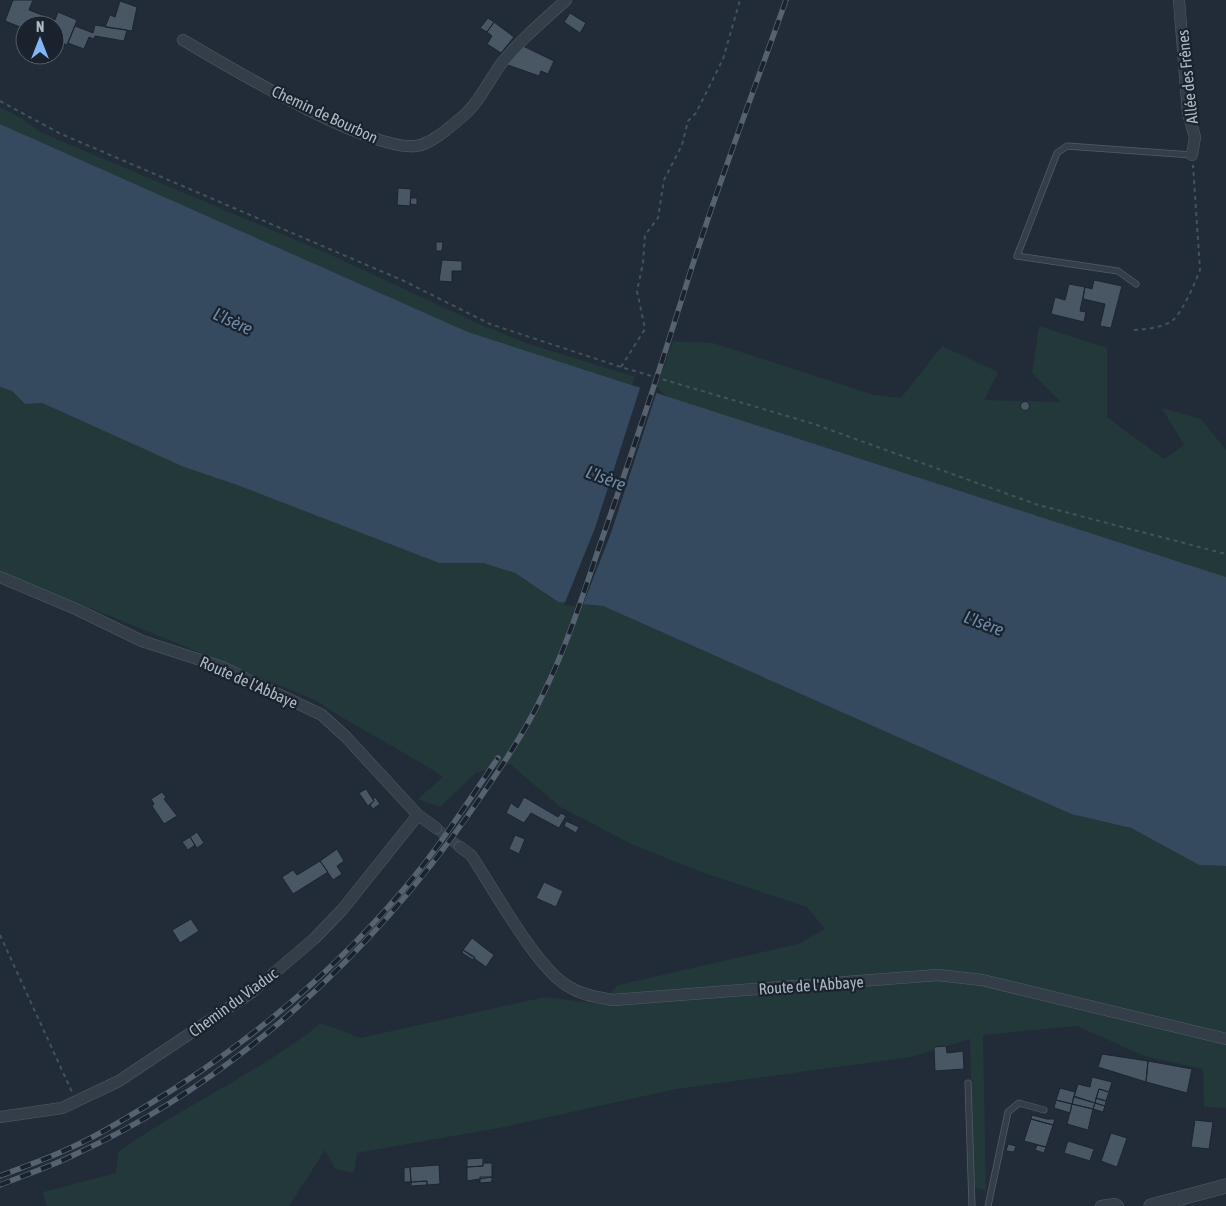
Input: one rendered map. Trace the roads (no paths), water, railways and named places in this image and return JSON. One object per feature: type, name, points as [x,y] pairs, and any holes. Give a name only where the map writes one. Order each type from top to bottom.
[{"type":"street","name":"Chemin de Bourbon","points":[[183,40],[240,73],[328,119],[379,140],[401,146],[417,146],[432,139],[465,114],[521,40],[566,0]]},
{"type":"street","name":"Allée des Frênes","points":[[1179,0],[1188,113],[1194,137],[1192,155]]},
{"type":"street","name":"Route de l'Abbaye","points":[[0,577],[76,609],[142,641],[222,667],[322,715],[346,737],[418,815],[436,828]]},
{"type":"street","name":"Chemin du Viaduc","points":[[0,1118],[62,1108],[119,1081],[252,992],[315,938],[342,910],[418,815]]},
{"type":"street","name":"Route de l'Abbaye","points":[[460,847],[471,855],[519,929],[547,966],[564,984],[589,996],[613,1000],[938,975],[982,980],[1226,1039]]},
{"type":"street","points":[[1151,1206],[1226,1186]]},
{"type":"street","points":[[1101,1206],[1115,1204],[1118,1206]]},
{"type":"lane","points":[[1136,284],[1118,271],[1017,256],[1057,153],[1067,146],[1192,155]]},
{"type":"lane","points":[[968,1084],[972,1206]]},
{"type":"lane","points":[[988,1206],[1008,1112],[1019,1103],[1044,1110]]},
{"type":"water","name":"L'Isère","points":[[0,124],[468,332],[1226,577],[1226,866],[1199,865],[1131,828],[1071,814],[603,606],[558,602],[515,573],[483,563],[439,563],[237,485],[184,467],[42,403],[25,404],[12,391],[0,387]]},
{"type":"tunnel","points":[[436,828],[460,847]]},
{"type":"railway","points":[[0,1185],[67,1158],[135,1124],[191,1089],[245,1051],[296,1008],[344,963],[390,915],[432,864],[501,767],[537,706],[554,671],[569,633],[635,444],[709,216],[786,0]]},
{"type":"railway","points":[[0,1176],[61,1152],[116,1124],[179,1086],[214,1062],[282,1009],[345,952],[403,890],[440,842],[498,758]]}]
